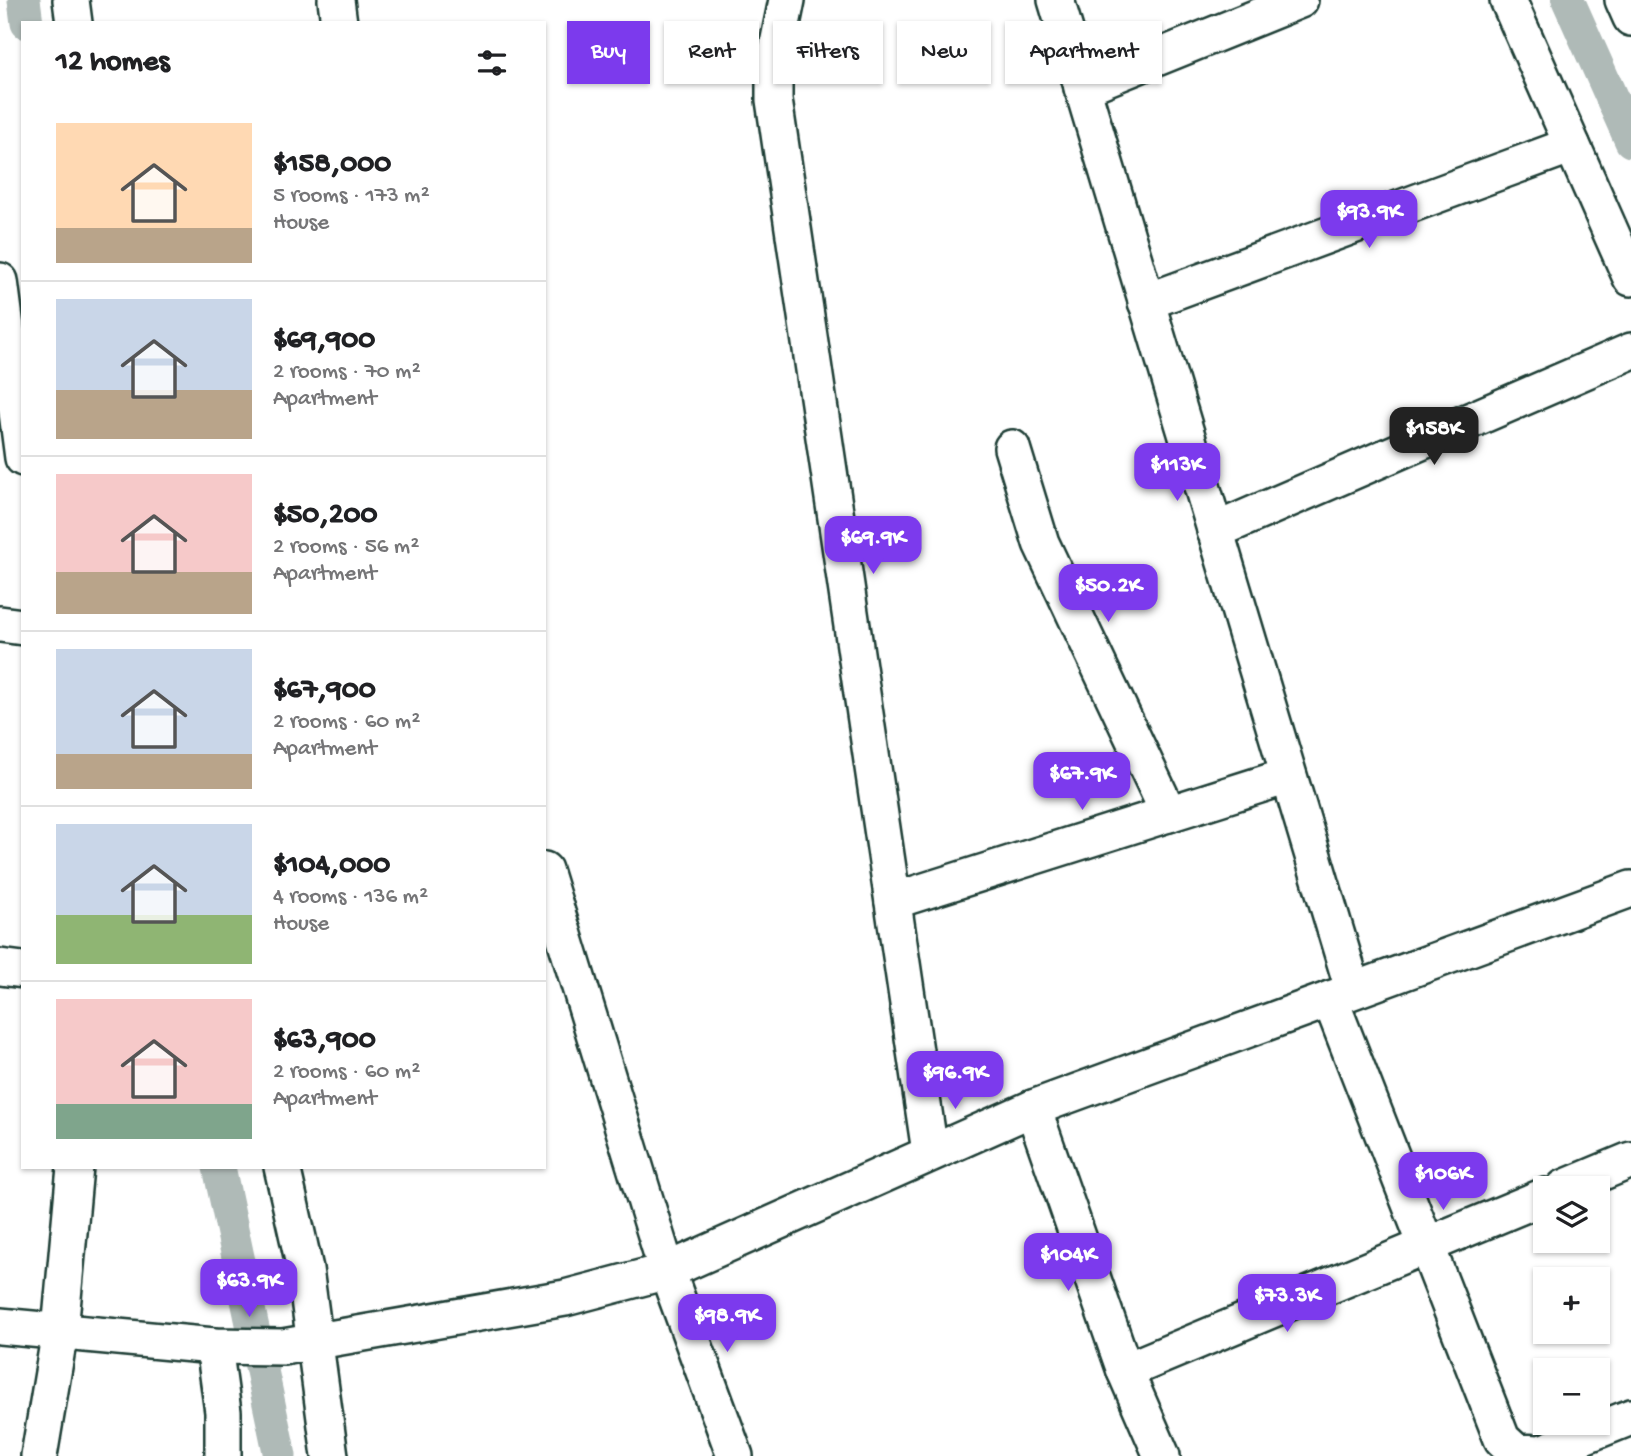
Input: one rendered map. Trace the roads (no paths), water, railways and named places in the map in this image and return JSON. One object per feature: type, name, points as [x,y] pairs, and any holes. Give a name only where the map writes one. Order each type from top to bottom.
[{"type":"street","points":[[71,0],[74,21]]},
{"type":"street","points":[[336,0],[339,21]]},
{"type":"street","points":[[787,0],[774,64],[774,100],[930,1152]]},
{"type":"street","points":[[1056,0],[1288,776],[1342,994],[1426,1245],[1502,1439],[1516,1452],[1541,1453],[1631,1417]]},
{"type":"street","points":[[1082,88],[1300,0]]},
{"type":"street","points":[[1508,0],[1631,278]]},
{"type":"street","points":[[1623,0],[1631,18]]},
{"type":"street","points":[[1146,302],[1572,145]]},
{"type":"street","points":[[1,303],[21,444]]},
{"type":"street","points":[[1215,531],[1631,351]]},
{"type":"street","points":[[1012,447],[1041,543],[1102,680],[1169,814]]},
{"type":"street","points":[[0,624],[21,627]]},
{"type":"street","points":[[893,901],[1288,776]]},
{"type":"street","points":[[546,877],[667,1271],[736,1456]]},
{"type":"street","points":[[0,1326],[214,1346],[300,1345],[565,1298],[667,1271],[1033,1108],[1631,889]]},
{"type":"street","points":[[0,967],[21,970]]},
{"type":"street","points":[[1033,1108],[1125,1371],[1162,1456]]},
{"type":"street","points":[[1593,1176],[1631,1160]]},
{"type":"street","points":[[39,1456],[60,1331],[75,1169]]},
{"type":"street","points":[[282,1169],[305,1269],[300,1345],[330,1456]]},
{"type":"street","points":[[1125,1371],[1533,1201]]},
{"type":"street","points":[[214,1346],[223,1412],[223,1456]]},
{"type":"waterway","points":[[24,0],[27,21]]},
{"type":"waterway","points":[[1568,0],[1631,141]]},
{"type":"waterway","points":[[219,1169],[280,1456]]}]
